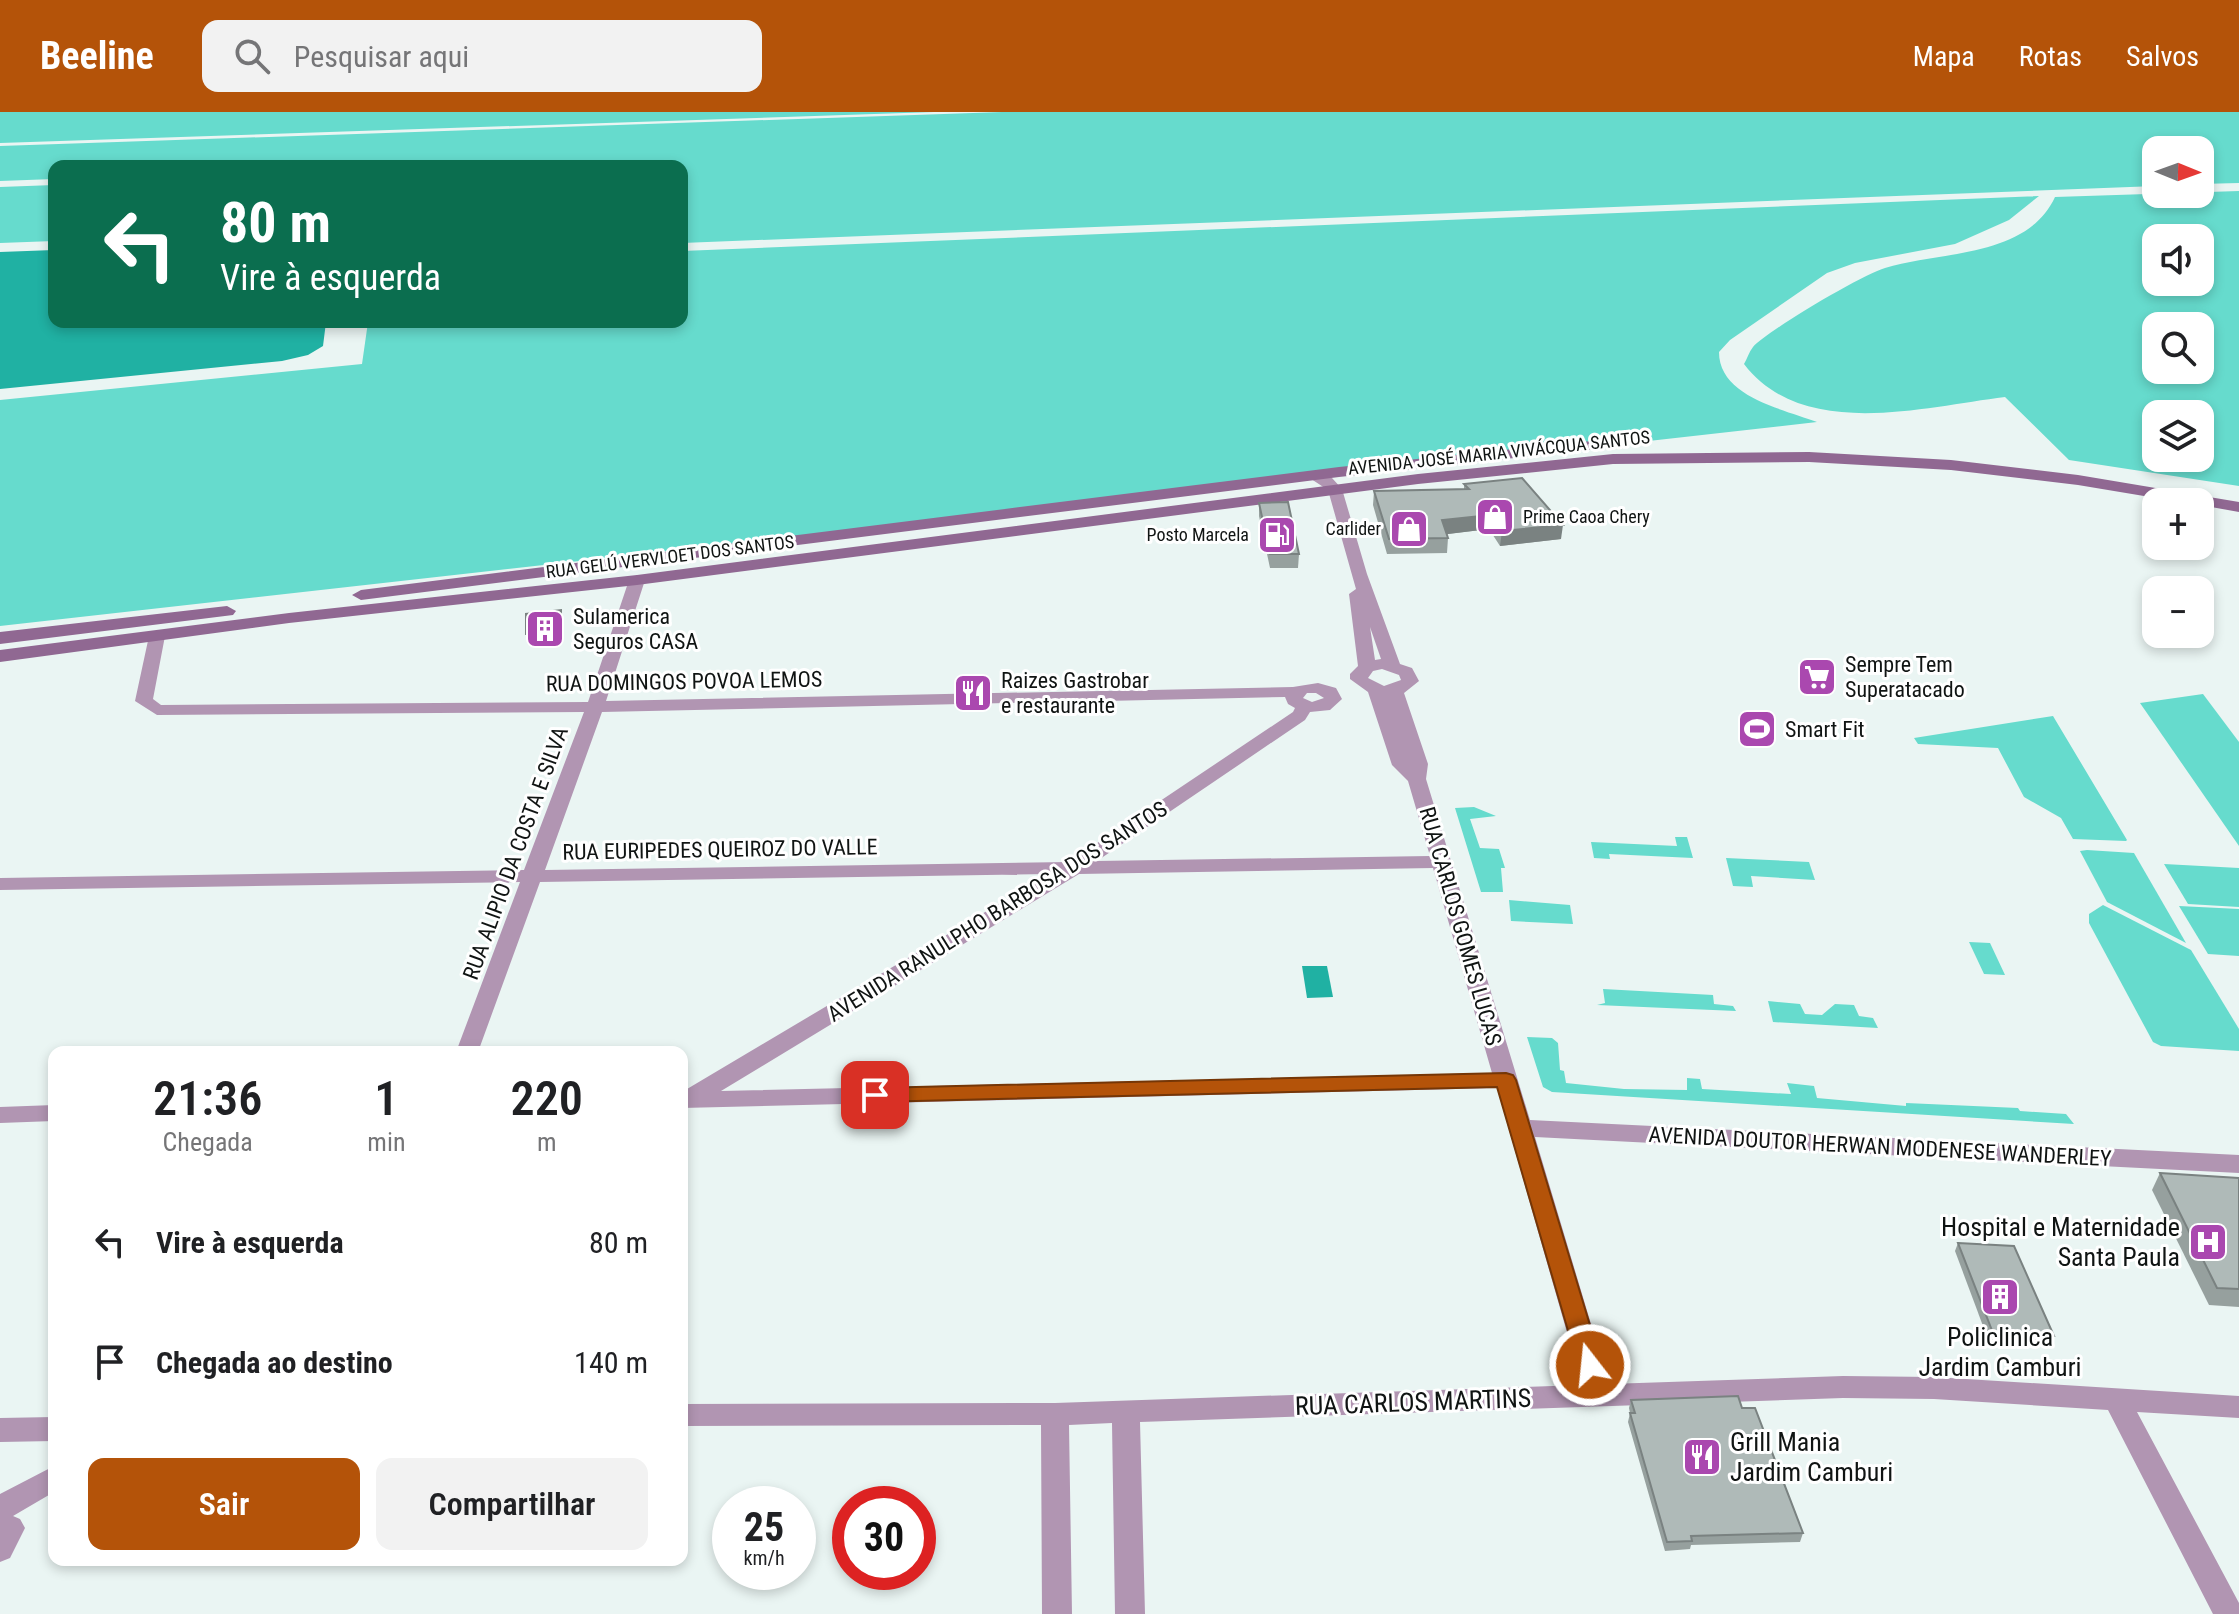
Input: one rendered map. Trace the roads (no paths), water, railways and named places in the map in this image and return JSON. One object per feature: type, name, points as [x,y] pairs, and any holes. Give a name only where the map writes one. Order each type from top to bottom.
[{"type":"main road","name":"AVENIDA JOSÉ MARIA VIVÁCQUA SANTOS","points":[[1337,480],[1557,448],[1728,442],[1845,447],[2005,461],[2239,495]]},
{"type":"main road","name":"AVENIDA JOSÉ MARIA VIVÁCQUA SANTOS","points":[[1337,480],[1613,459],[1809,457],[2015,472],[2239,507]]},
{"type":"main road","name":"RUA GELÚ VERVLOET DOS SANTOS","points":[[0,638],[1312,475],[1337,480]]},
{"type":"main road","name":"RUA GELÚ VERVLOET DOS SANTOS","points":[[0,656],[289,618],[637,580],[1337,480]]},
{"type":"street","name":"RUA CARLOS GOMES LUCAS","points":[[1337,480],[1359,574],[1392,665],[1406,672],[1410,681],[1402,688],[1375,682]]},
{"type":"street","name":"RUA CARLOS GOMES LUCAS","points":[[1359,574],[1357,599],[1375,682],[1401,765],[1417,779],[1599,1395]]},
{"type":"street","name":"RUA ALIPIO DA COSTA E SILVA","points":[[469,1046],[595,707],[637,580]]},
{"type":"street","name":"RUA DOMINGOS POVOA LEMOS","points":[[157,636],[144,701],[157,710],[1300,700]]},
{"type":"street","points":[[1375,682],[1392,665]]},
{"type":"street","name":"AVENIDA RANULPHO BARBOSA DOS SANTOS","points":[[688,1099],[1072,869],[1299,716],[1300,700],[1328,705],[1333,699],[1330,692],[1375,682]]},
{"type":"street","name":"RUA EURIPEDES QUEIROZ DO VALLE","points":[[0,884],[1442,862]]},
{"type":"street","points":[[688,1101],[1506,1080]]},
{"type":"street","points":[[0,1115],[48,1113]]},
{"type":"street","name":"AVENIDA DOUTOR HERWAN MODENESE WANDERLEY","points":[[1521,1128],[2239,1164]]},
{"type":"street","name":"RUA CARLOS MARTINS","points":[[688,1415],[1055,1414],[1874,1387],[2239,1407]]},
{"type":"street","points":[[2116,1399],[2229,1614]]},
{"type":"street","points":[[1126,1411],[1130,1614]]},
{"type":"street","points":[[1055,1414],[1057,1614]]},
{"type":"street","points":[[0,1430],[48,1429]]},
{"type":"street","points":[[3,1529],[48,1484]]},
{"type":"place","name":"Prime Caoa Chery","points":[[1495,517]]},
{"type":"place","name":"Carlider","points":[[1409,529]]},
{"type":"place","name":"Posto Marcela","points":[[1277,535]]},
{"type":"place","name":"Sulamerica Seguros CASA","points":[[545,629]]},
{"type":"place","name":"Sempre Tem Superatacado","points":[[1817,677]]},
{"type":"place","name":"Raizes Gastrobar e restaurante","points":[[973,693]]},
{"type":"place","name":"Smart Fit","points":[[1757,729]]},
{"type":"place","name":"Hospital e Maternidade Santa Paula","points":[[2208,1242]]},
{"type":"place","name":"Policlinica Jardim Camburi","points":[[2000,1297]]},
{"type":"place","name":"Grill Mania Jardim Camburi","points":[[1702,1457]]}]
